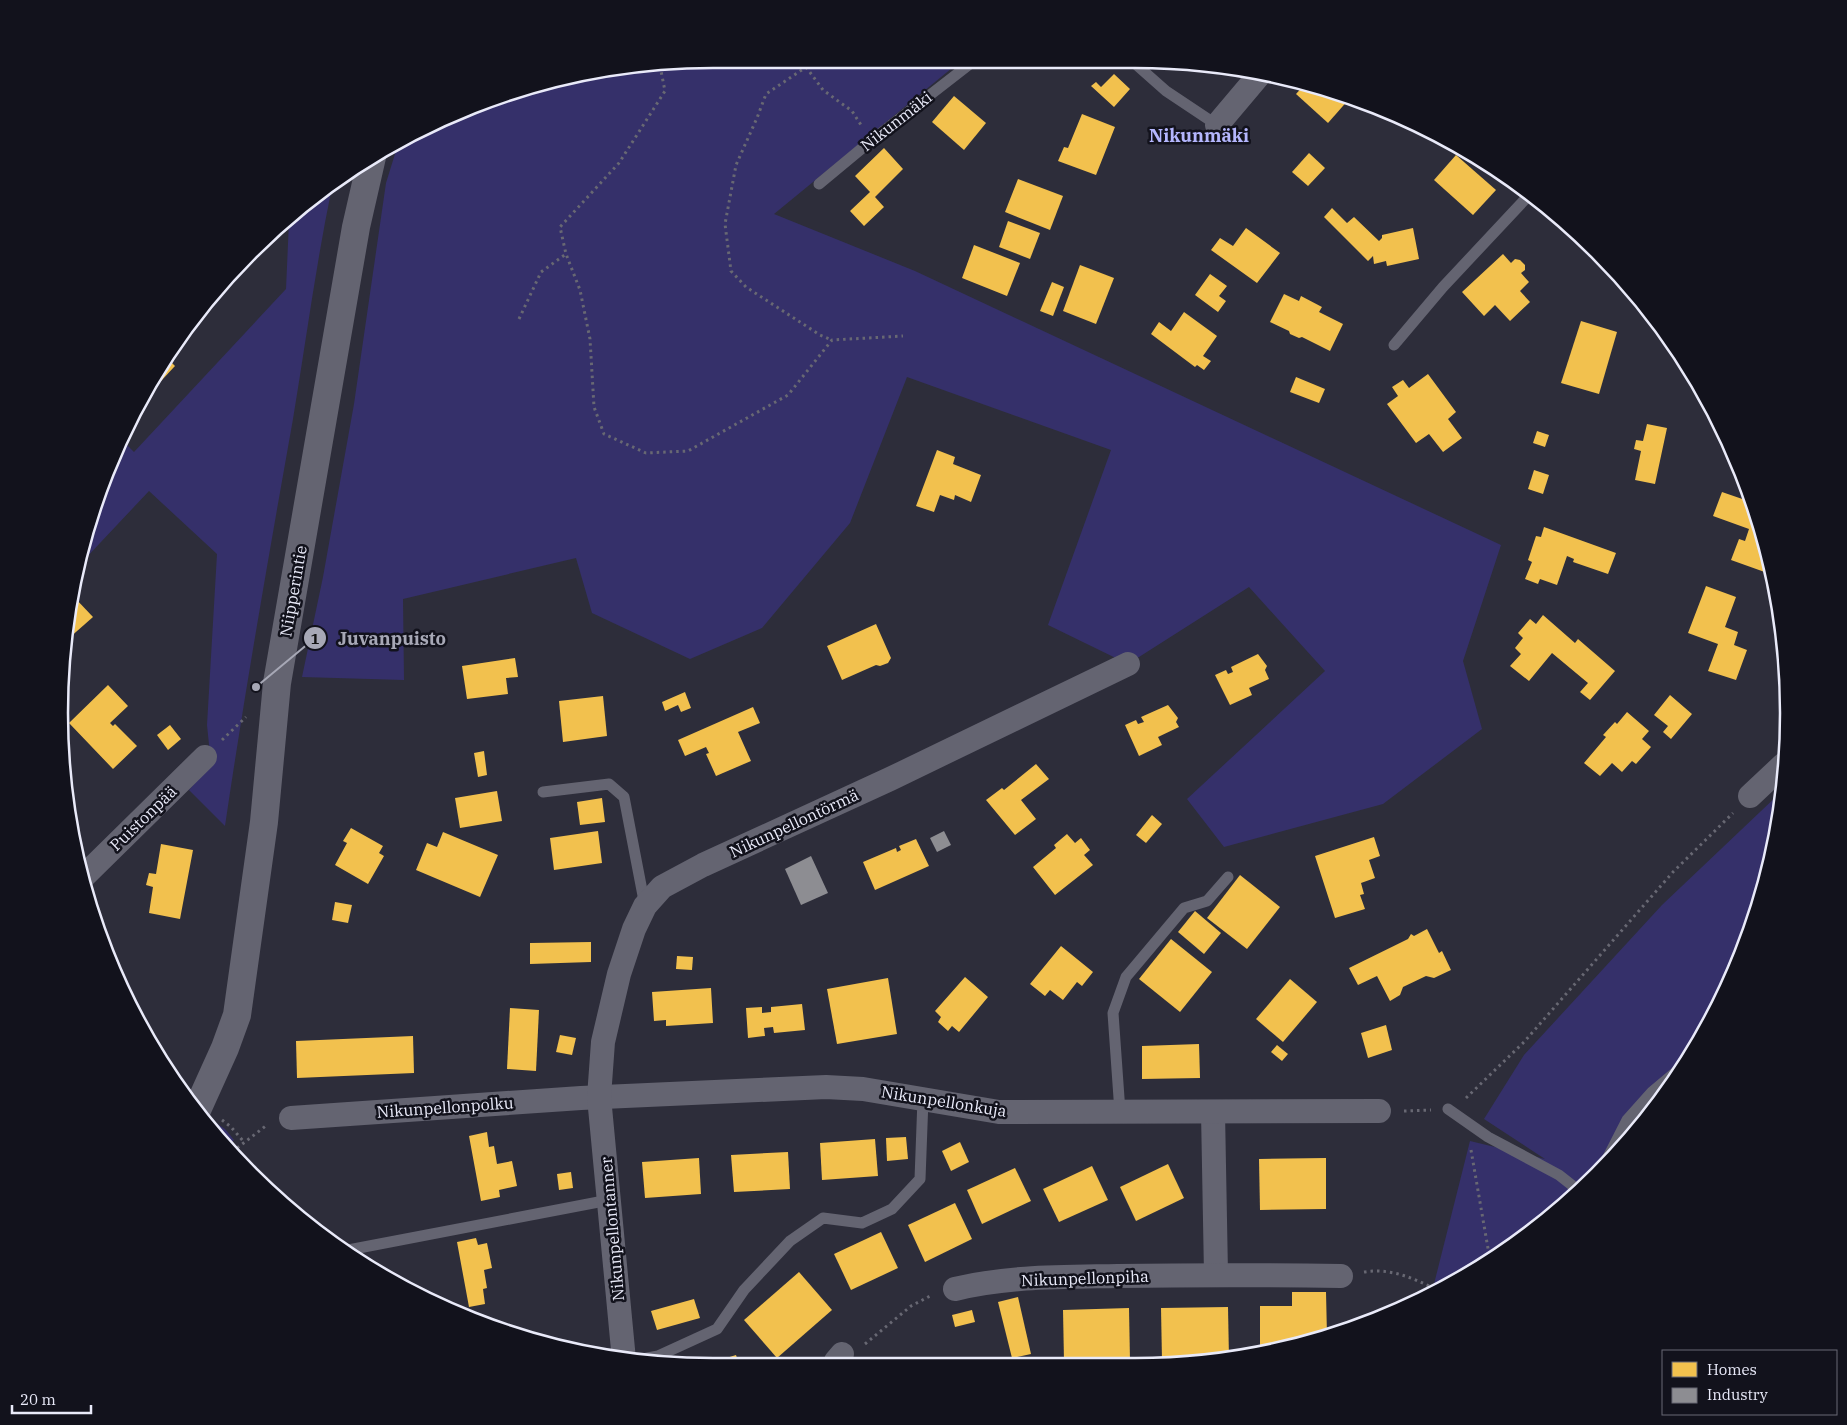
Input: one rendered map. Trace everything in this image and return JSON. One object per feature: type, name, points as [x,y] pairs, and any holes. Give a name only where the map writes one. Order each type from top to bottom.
[{"type":"street","points":[[1217,125],[1256,79]]},
{"type":"street","name":"Niipperintie","points":[[200,1104],[225,1048],[237,1015],[264,822],[277,684],[356,227],[370,166]]},
{"type":"street","name":"Nikunpellontörmä","points":[[599,1098],[602,1042],[619,974],[634,929],[645,906],[662,887],[704,865],[890,779],[1128,664]]},
{"type":"street","name":"Puistonpää","points":[[88,873],[205,757]]},
{"type":"street","points":[[1750,796],[1776,771]]},
{"type":"street","name":"Nikunpellonkuja","points":[[599,1098],[826,1088],[863,1089],[999,1112],[1379,1112]]},
{"type":"street","name":"Nikunpellonpolku","points":[[291,1118],[599,1098]]},
{"type":"street","name":"Nikunpellontanner","points":[[599,1098],[623,1351]]},
{"type":"street","points":[[1212,1112],[1216,1274]]},
{"type":"street","name":"Nikunpellonpiha","points":[[954,1289],[978,1283],[1034,1278],[1216,1274],[1341,1276]]},
{"type":"lane","name":"Nikunmäki","points":[[819,184],[965,68]]},
{"type":"lane","points":[[1141,68],[1166,90],[1217,125]]},
{"type":"lane","points":[[1394,345],[1443,288],[1525,200]]},
{"type":"lane","points":[[543,792],[609,784],[624,796],[645,906]]},
{"type":"lane","points":[[1120,1112],[1113,1013],[1126,977],[1184,908],[1207,901],[1228,877]]},
{"type":"lane","points":[[1616,1141],[1627,1120],[1661,1085]]},
{"type":"lane","points":[[660,1355],[717,1329],[744,1290],[790,1241],[822,1218],[862,1223],[892,1210],[920,1179],[923,1099]]},
{"type":"lane","points":[[1448,1109],[1488,1137],[1559,1175],[1573,1186]]},
{"type":"lane","points":[[354,1249],[609,1200]]},
{"type":"path","points":[[805,68],[766,94],[736,165],[725,224],[730,271],[746,287],[820,335],[832,340],[903,336]]},
{"type":"path","points":[[807,68],[823,90],[852,111],[872,140]]},
{"type":"path","points":[[661,70],[665,91],[618,163],[560,227],[566,254],[580,290],[590,339],[594,407],[604,434],[646,453],[688,451],[788,395],[832,340]]},
{"type":"path","points":[[519,319],[541,272],[566,254]]},
{"type":"path","points":[[1379,1112],[1448,1109],[1467,1098],[1524,1042],[1673,872],[1750,796]]},
{"type":"path","points":[[1467,1123],[1489,1252]]},
{"type":"path","points":[[237,1148],[244,1142]]},
{"type":"path","points":[[1341,1276],[1376,1270],[1410,1276],[1429,1286]]},
{"type":"path","points":[[839,1357],[861,1348],[884,1326],[911,1306],[930,1296],[954,1289]]},
{"type":"shaded area","points":[[952,68],[774,214],[915,271],[1501,545],[1463,661],[1482,729],[1383,804],[1224,847],[1187,799],[1325,671],[1249,587],[1128,664],[1048,625],[1111,450],[907,377],[850,523],[762,628],[690,659],[592,613],[576,558],[403,599],[404,680],[302,677],[323,577],[354,404],[386,183],[396,151],[427,134],[505,102],[546,89],[587,80],[628,73],[670,69]]},
{"type":"shaded area","points":[[331,193],[225,826],[189,790],[211,764],[207,725],[217,554],[149,491],[87,557],[102,505],[126,444],[134,452],[286,289],[289,227]]},
{"type":"shaded area","points":[[1774,799],[1758,879],[1745,920],[1713,998],[1671,1071],[1619,1138],[1591,1169],[1560,1197],[1493,1249],[1434,1283],[1470,1141],[1545,1159],[1484,1119],[1524,1055],[1662,905]]},
{"type":"shaded area","points":[[216,1123],[225,1129],[234,1140],[232,1142]]},
{"type":"building: Homes","points":[[1114,74],[1130,89],[1114,107],[1091,86],[1096,82],[1101,87]]},
{"type":"building: Homes","points":[[1301,89],[1345,103],[1328,123],[1296,94]]},
{"type":"building: Homes","points":[[954,96],[986,123],[964,150],[932,122]]},
{"type":"building: Homes","points":[[1082,114],[1115,127],[1096,175],[1058,161],[1064,147],[1068,148]]},
{"type":"building: Homes","points":[[884,148],[903,169],[875,197],[884,207],[864,226],[850,211],[870,192],[855,176]]},
{"type":"building: Homes","points":[[1309,153],[1325,168],[1308,186],[1292,172]]},
{"type":"building: Homes","points":[[1456,155],[1496,190],[1473,215],[1434,180]]},
{"type":"building: Homes","points":[[1018,179],[1063,196],[1050,230],[1005,212]]},
{"type":"building: Homes","points":[[1332,208],[1347,223],[1354,217],[1379,241],[1382,235],[1413,228],[1419,259],[1387,266],[1386,261],[1374,264],[1373,256],[1368,261],[1324,217]]},
{"type":"building: Homes","points":[[1008,221],[1040,233],[1030,259],[999,247]]},
{"type":"building: Homes","points":[[1246,228],[1280,253],[1257,283],[1211,250],[1220,238],[1233,246]]},
{"type":"building: Homes","points":[[974,245],[1020,263],[1007,296],[962,278]]},
{"type":"building: Homes","points":[[1503,254],[1511,263],[1515,259],[1520,260],[1525,265],[1525,270],[1521,273],[1529,282],[1520,291],[1530,302],[1510,321],[1495,305],[1484,316],[1462,292]]},
{"type":"building: Homes","points":[[1080,265],[1114,278],[1096,324],[1063,311]]},
{"type":"building: Homes","points":[[1210,274],[1227,286],[1219,296],[1226,301],[1218,312],[1195,295]]},
{"type":"building: Homes","points":[[1052,282],[1064,287],[1053,316],[1040,311]]},
{"type":"building: Homes","points":[[1284,294],[1299,301],[1301,296],[1322,307],[1319,312],[1343,324],[1330,351],[1302,337],[1299,338],[1290,334],[1289,331],[1270,322]]},
{"type":"building: Homes","points":[[1184,312],[1217,336],[1203,356],[1211,361],[1204,370],[1197,365],[1195,367],[1151,334],[1159,322],[1171,331]]},
{"type":"building: Homes","points":[[1581,321],[1617,332],[1599,394],[1561,383]]},
{"type":"building: Homes","points":[[171,362],[175,366],[157,386]]},
{"type":"building: Homes","points":[[1428,374],[1456,412],[1448,419],[1462,438],[1443,452],[1429,434],[1416,443],[1387,404],[1398,396],[1392,387],[1403,380],[1409,388]]},
{"type":"building: Homes","points":[[1296,377],[1325,389],[1319,403],[1290,392]]},
{"type":"building: Homes","points":[[1647,424],[1667,428],[1655,484],[1635,480],[1641,451],[1634,449],[1636,440],[1643,441]]},
{"type":"building: Homes","points":[[1537,431],[1549,435],[1545,447],[1533,443]]},
{"type":"building: Homes","points":[[937,450],[955,457],[953,464],[981,475],[971,502],[955,495],[954,500],[940,495],[934,512],[916,506]]},
{"type":"building: Homes","points":[[1534,470],[1549,475],[1543,494],[1528,489]]},
{"type":"building: Homes","points":[[1722,492],[1743,499],[1758,546],[1764,572],[1731,560],[1739,539],[1745,541],[1749,529],[1713,516]]},
{"type":"building: Homes","points":[[1544,527],[1616,553],[1608,574],[1573,562],[1574,559],[1567,556],[1557,585],[1540,579],[1538,584],[1525,579],[1532,562],[1528,560],[1536,536],[1541,537]]},
{"type":"building: Homes","points":[[1706,586],[1736,597],[1725,627],[1738,632],[1734,645],[1747,650],[1736,680],[1708,671],[1718,644],[1688,633]]},
{"type":"building: Homes","points":[[78,601],[93,617],[72,635]]},
{"type":"building: Homes","points":[[1543,615],[1575,643],[1578,639],[1615,671],[1590,700],[1580,692],[1588,683],[1552,653],[1529,681],[1510,666],[1521,654],[1515,648],[1523,638],[1518,633],[1530,619],[1536,624]]},
{"type":"building: Homes","points":[[876,624],[891,658],[888,663],[880,666],[876,665],[842,680],[827,646]]},
{"type":"building: Homes","points":[[1258,654],[1267,666],[1265,670],[1269,679],[1249,688],[1252,695],[1230,705],[1215,675],[1226,670],[1228,674],[1233,672],[1231,667]]},
{"type":"building: Homes","points":[[515,658],[518,677],[506,678],[508,694],[467,699],[462,666]]},
{"type":"building: Homes","points":[[108,685],[128,706],[110,723],[113,726],[115,724],[137,746],[113,769],[69,723]]},
{"type":"building: Homes","points":[[685,692],[691,708],[681,712],[678,705],[665,711],[662,702]]},
{"type":"building: Homes","points":[[1670,695],[1692,714],[1671,739],[1663,732],[1668,726],[1654,715]]},
{"type":"building: Homes","points":[[603,696],[607,736],[563,742],[559,701]]},
{"type":"building: Homes","points":[[1168,705],[1178,718],[1176,722],[1179,727],[1158,737],[1162,745],[1139,756],[1125,725],[1136,720],[1138,724],[1144,722],[1141,717]]},
{"type":"building: Homes","points":[[753,707],[760,723],[738,732],[751,761],[716,776],[706,754],[709,753],[706,747],[685,756],[678,740]]},
{"type":"building: Homes","points":[[1627,712],[1649,731],[1642,739],[1651,747],[1636,764],[1632,761],[1622,772],[1612,763],[1600,776],[1584,763],[1606,737],[1603,735],[1615,722],[1617,724]]},
{"type":"building: Homes","points":[[170,725],[181,739],[168,750],[157,735]]},
{"type":"building: Homes","points":[[484,751],[487,775],[478,777],[474,753]]},
{"type":"building: Homes","points":[[1036,764],[1049,779],[1021,800],[1036,819],[1015,835],[986,800],[1002,788],[1004,790]]},
{"type":"building: Homes","points":[[497,791],[502,821],[460,828],[455,798]]},
{"type":"building: Homes","points":[[602,798],[605,822],[580,825],[577,802]]},
{"type":"building: Homes","points":[[1152,815],[1162,824],[1146,843],[1136,835]]},
{"type":"building: Homes","points":[[351,828],[383,846],[379,853],[384,856],[368,884],[335,865],[347,843],[343,841]]},
{"type":"building: Homes","points":[[598,831],[602,863],[554,870],[550,838]]},
{"type":"building: Homes","points":[[443,832],[498,855],[480,897],[416,870],[427,843],[437,847]]},
{"type":"building: Homes","points":[[1067,834],[1075,843],[1081,838],[1090,850],[1084,855],[1093,865],[1055,895],[1033,867],[1056,848],[1054,845]]},
{"type":"building: Homes","points":[[1374,837],[1380,856],[1369,860],[1375,878],[1361,883],[1364,894],[1360,895],[1365,909],[1335,918],[1315,856]]},
{"type":"building: Homes","points":[[916,839],[929,866],[875,890],[863,862],[896,848],[897,852],[901,850],[899,846]]},
{"type":"building: Homes","points":[[161,844],[193,850],[180,919],[149,913],[153,887],[146,885],[149,873],[156,874]]},
{"type":"building: Homes","points":[[1240,875],[1280,907],[1247,949],[1207,918]]},
{"type":"building: Homes","points":[[335,902],[352,905],[348,923],[332,920]]},
{"type":"building: Homes","points":[[1195,911],[1221,933],[1204,954],[1178,932]]},
{"type":"building: Homes","points":[[1427,929],[1439,953],[1442,951],[1451,970],[1434,978],[1426,976],[1403,987],[1400,995],[1390,1001],[1377,976],[1358,985],[1349,968],[1408,939],[1411,934],[1414,936]]},
{"type":"building: Homes","points":[[1171,939],[1212,972],[1180,1012],[1139,979]]},
{"type":"building: Homes","points":[[591,942],[591,962],[530,964],[530,943]]},
{"type":"building: Homes","points":[[1061,946],[1093,972],[1082,986],[1077,982],[1063,1000],[1050,990],[1045,996],[1030,984]]},
{"type":"building: Homes","points":[[677,956],[693,957],[692,970],[676,969]]},
{"type":"building: Homes","points":[[965,977],[988,997],[959,1032],[952,1026],[948,1031],[938,1022],[941,1017],[935,1011]]},
{"type":"building: Homes","points":[[888,978],[897,1034],[837,1044],[827,989]]},
{"type":"building: Homes","points":[[1290,979],[1317,1002],[1283,1042],[1256,1019]]},
{"type":"building: Homes","points":[[711,988],[713,1023],[666,1026],[666,1020],[654,1021],[652,992]]},
{"type":"building: Homes","points":[[802,1004],[805,1030],[774,1033],[773,1027],[764,1028],[765,1036],[748,1038],[746,1008],[762,1007],[762,1013],[771,1012],[771,1007]]},
{"type":"building: Homes","points":[[510,1008],[539,1010],[536,1071],[507,1069]]},
{"type":"building: Homes","points":[[1386,1025],[1392,1050],[1368,1058],[1361,1033]]},
{"type":"building: Homes","points":[[560,1035],[576,1038],[572,1055],[556,1052]]},
{"type":"building: Homes","points":[[413,1036],[414,1073],[297,1078],[296,1041]]},
{"type":"building: Homes","points":[[1199,1044],[1200,1078],[1142,1079],[1142,1046]]},
{"type":"building: Homes","points":[[1277,1045],[1288,1054],[1282,1061],[1271,1052]]},
{"type":"building: Homes","points":[[487,1132],[489,1147],[494,1146],[497,1164],[512,1161],[517,1186],[499,1190],[500,1197],[481,1201],[469,1136]]},
{"type":"building: Homes","points":[[906,1137],[908,1159],[887,1161],[886,1138]]},
{"type":"building: Homes","points":[[875,1139],[878,1176],[822,1180],[820,1143]]},
{"type":"building: Homes","points":[[960,1142],[969,1162],[951,1171],[942,1151]]},
{"type":"building: Homes","points":[[788,1152],[790,1189],[734,1192],[731,1155]]},
{"type":"building: Homes","points":[[699,1158],[701,1194],[645,1198],[642,1162]]},
{"type":"building: Homes","points":[[1326,1158],[1326,1209],[1260,1210],[1259,1159]]},
{"type":"building: Homes","points":[[1168,1164],[1184,1198],[1136,1221],[1120,1187]]},
{"type":"building: Homes","points":[[1092,1166],[1108,1200],[1059,1222],[1043,1189]]},
{"type":"building: Homes","points":[[1015,1168],[1031,1201],[982,1224],[967,1190]]},
{"type":"building: Homes","points":[[571,1172],[573,1188],[559,1190],[557,1174]]},
{"type":"building: Homes","points":[[955,1203],[972,1239],[925,1262],[908,1225]]},
{"type":"building: Homes","points":[[881,1232],[898,1268],[851,1290],[834,1254]]},
{"type":"building: Homes","points":[[476,1238],[478,1245],[487,1243],[492,1268],[484,1270],[487,1288],[483,1289],[485,1304],[469,1307],[457,1242]]},
{"type":"building: Homes","points":[[799,1272],[832,1310],[777,1358],[744,1320]]},
{"type":"building: Homes","points":[[1292,1292],[1326,1292],[1327,1328],[1260,1345],[1260,1306],[1292,1306]]},
{"type":"building: Homes","points":[[1018,1297],[1031,1354],[1012,1358],[998,1302]]},
{"type":"building: Homes","points":[[694,1299],[700,1318],[657,1330],[651,1311]]},
{"type":"building: Homes","points":[[1228,1307],[1229,1350],[1162,1357],[1161,1308]]},
{"type":"building: Homes","points":[[1129,1308],[1130,1358],[1064,1358],[1063,1310]]},
{"type":"building: Homes","points":[[972,1310],[975,1322],[955,1327],[952,1315]]},
{"type":"building: Homes","points":[[736,1355],[737,1358],[726,1358]]},
{"type":"building: Industry","points":[[944,831],[951,845],[937,852],[930,838]]},
{"type":"building: Industry","points":[[811,856],[828,893],[801,905],[785,869]]},
{"type":"place","name":"Juvanpuisto","points":[[256,687]]},
{"type":"district","name":"Nikunmäki","points":[[1199,135]]}]
